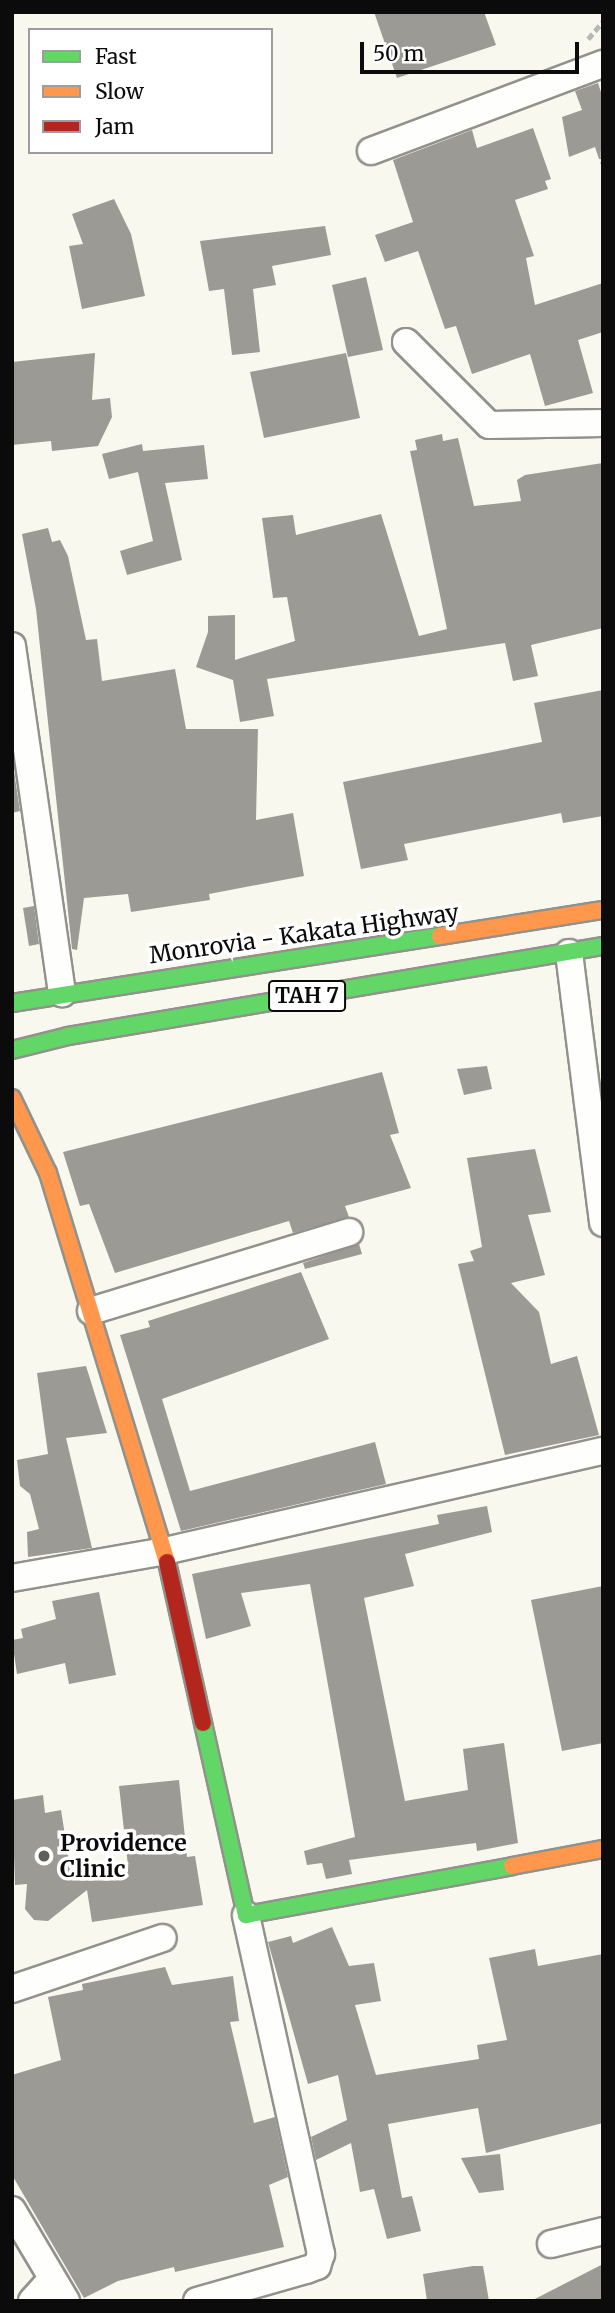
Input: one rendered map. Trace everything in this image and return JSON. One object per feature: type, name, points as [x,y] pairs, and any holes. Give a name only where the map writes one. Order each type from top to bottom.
[{"type":"main road","name":"Monrovia - Kakata Highway","points":[[12,1003],[62,993],[603,910]]},
{"type":"main road","name":"TAH 7","points":[[12,1050],[68,1036],[603,946]]},
{"type":"main road","points":[[12,1098],[48,1173],[165,1551],[246,1915],[603,1849]]},
{"type":"street","points":[[371,151],[602,67]]},
{"type":"street","points":[[406,342],[489,425],[603,423]]},
{"type":"street","points":[[12,646],[62,993]]},
{"type":"street","points":[[569,953],[603,1223]]},
{"type":"street","points":[[90,1311],[349,1232]]},
{"type":"street","points":[[12,1578],[165,1551],[603,1451]]},
{"type":"street","points":[[197,2301],[317,2266],[321,2254],[246,1915]]},
{"type":"street","points":[[12,1989],[163,1938]]},
{"type":"street","points":[[12,2210],[59,2290],[32,2301]]},
{"type":"street","points":[[551,2244],[603,2231]]},
{"type":"path","points":[[603,151],[603,164]]},
{"type":"building","points":[[374,12],[484,12],[496,45],[397,78]]},
{"type":"building","points":[[598,83],[603,98],[603,159],[599,159],[595,147],[569,157],[562,117],[582,110],[575,91]]},
{"type":"building","points":[[533,128],[551,179],[545,181],[548,189],[515,200],[534,256],[526,258],[535,305],[603,283],[603,332],[578,340],[593,393],[545,406],[530,354],[472,374],[456,326],[445,329],[418,251],[385,262],[375,235],[413,222],[393,160],[472,130],[477,148]]},
{"type":"building","points":[[114,199],[131,234],[145,296],[82,309],[69,246],[83,244],[72,214]]},
{"type":"building","points":[[325,226],[331,255],[272,266],[276,285],[253,289],[260,352],[232,355],[224,289],[209,291],[200,241]]},
{"type":"building","points":[[366,277],[383,350],[348,357],[332,285]]},
{"type":"building","points":[[95,353],[92,400],[110,398],[112,417],[98,446],[52,451],[51,441],[12,445],[12,362]]},
{"type":"building","points":[[346,353],[360,418],[264,438],[250,372]]},
{"type":"building","points":[[442,434],[443,441],[458,438],[474,506],[521,501],[517,480],[525,475],[603,463],[603,628],[531,645],[538,676],[513,681],[505,643],[267,679],[274,716],[240,722],[233,680],[196,667],[208,632],[208,616],[235,615],[235,660],[295,641],[287,597],[273,598],[262,518],[293,515],[296,535],[381,514],[419,636],[447,629],[410,451],[417,450],[415,440]]},
{"type":"building","points":[[142,444],[143,451],[204,445],[208,479],[165,483],[182,560],[127,575],[120,551],[153,541],[138,472],[109,479],[102,454]]},
{"type":"building","points":[[48,528],[52,542],[60,540],[68,556],[86,640],[97,639],[102,681],[175,669],[186,729],[258,729],[256,820],[293,813],[304,876],[209,894],[210,900],[131,912],[128,894],[84,898],[77,950],[72,949],[36,609],[22,534]]},
{"type":"building","points":[[603,690],[603,816],[563,823],[561,813],[404,844],[408,860],[361,869],[343,782],[542,742],[534,703]]},
{"type":"building","points":[[12,758],[20,811],[12,813]]},
{"type":"building","points":[[34,906],[39,944],[29,946],[23,908]]},
{"type":"building","points":[[487,1066],[492,1089],[464,1095],[457,1069]]},
{"type":"building","points":[[382,1072],[399,1133],[390,1135],[411,1188],[345,1206],[349,1217],[293,1233],[289,1221],[115,1273],[89,1204],[80,1206],[63,1152]]},
{"type":"building","points":[[535,1149],[551,1212],[528,1215],[545,1275],[511,1283],[539,1312],[551,1364],[577,1356],[599,1435],[505,1455],[458,1264],[474,1261],[470,1251],[482,1247],[467,1158]]},
{"type":"building","points":[[359,1244],[362,1254],[305,1269],[303,1263]]},
{"type":"building","points":[[301,1272],[329,1339],[162,1399],[190,1491],[375,1442],[386,1484],[181,1531],[120,1335],[150,1327],[148,1321]]},
{"type":"building","points":[[86,1366],[107,1433],[66,1438],[92,1548],[28,1557],[27,1532],[39,1529],[30,1494],[20,1486],[17,1460],[48,1454],[37,1373]]},
{"type":"building","points":[[487,1506],[492,1532],[405,1554],[414,1586],[364,1598],[405,1801],[468,1790],[463,1749],[504,1743],[518,1843],[477,1851],[476,1843],[349,1860],[352,1874],[326,1879],[322,1863],[307,1865],[304,1851],[355,1837],[310,1584],[241,1593],[251,1626],[206,1639],[192,1574],[439,1524],[437,1515]]},
{"type":"building","points":[[603,1586],[603,1743],[562,1751],[531,1600]]},
{"type":"building","points":[[99,1592],[116,1675],[69,1684],[65,1663],[17,1674],[12,1640],[23,1638],[21,1629],[56,1619],[52,1601]]},
{"type":"building","points":[[179,1780],[187,1857],[195,1856],[203,1905],[92,1922],[87,1890],[48,1921],[34,1920],[25,1909],[27,1884],[15,1885],[12,1800],[43,1795],[45,1813],[61,1810],[71,1874],[128,1866],[119,1786]]},
{"type":"building","points":[[332,1927],[349,1966],[374,1963],[381,2001],[355,2005],[376,2075],[479,2059],[477,2045],[507,2040],[489,1958],[535,1949],[538,1966],[603,1954],[603,2123],[486,2153],[478,2108],[388,2124],[402,2198],[412,2196],[421,2231],[387,2239],[374,2189],[360,2192],[351,2143],[316,2160],[311,2137],[347,2120],[338,2075],[308,2084],[268,1942],[291,1936],[293,1943]]},
{"type":"building","points":[[165,1967],[172,1985],[233,1976],[239,2021],[230,2022],[254,2123],[275,2117],[288,2177],[269,2185],[284,2247],[175,2272],[174,2267],[118,2281],[84,2298],[12,2175],[12,2075],[61,2060],[48,1997],[83,1990],[82,1984]]},
{"type":"building","points":[[500,2154],[504,2190],[479,2193],[461,2158]]},
{"type":"building","points":[[603,2264],[603,2301],[531,2301]]},
{"type":"building","points":[[483,2266],[489,2301],[427,2301],[423,2274]]},
{"type":"traffic: fast","points":[[12,1003],[440,936]]},
{"type":"traffic: fast","points":[[12,1050],[68,1036],[603,946]]},
{"type":"traffic: fast","points":[[203,1723],[246,1915],[512,1866]]},
{"type":"traffic: slow","points":[[440,936],[603,910]]},
{"type":"traffic: slow","points":[[12,1098],[48,1173],[167,1562]]},
{"type":"traffic: slow","points":[[512,1866],[603,1849]]},
{"type":"traffic: jam","points":[[167,1562],[203,1723]]},
{"type":"place","name":"Providence Clinic","points":[[44,1856]]}]
